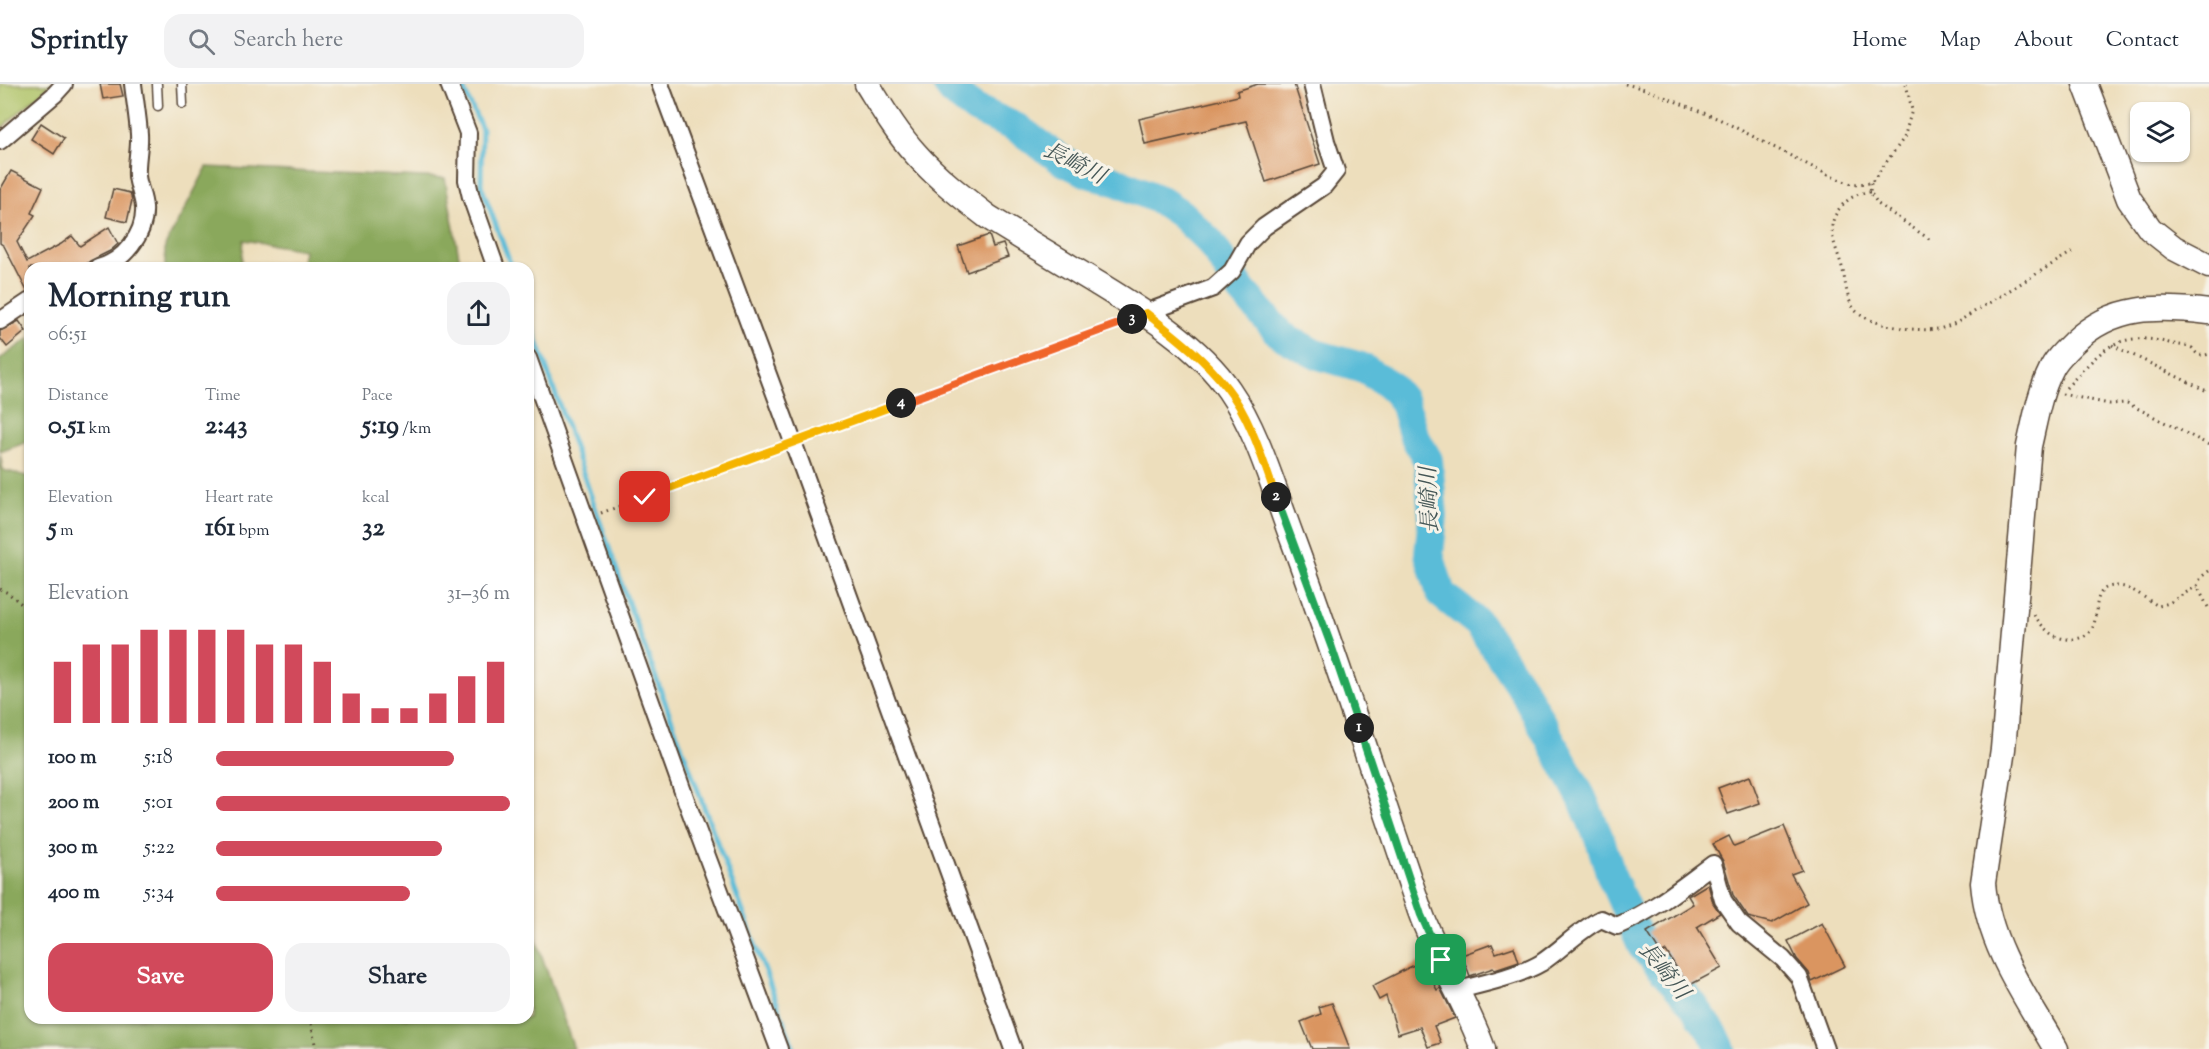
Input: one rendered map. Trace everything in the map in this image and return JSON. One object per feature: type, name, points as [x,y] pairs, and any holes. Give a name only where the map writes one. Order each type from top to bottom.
[{"type":"street","points":[[0,141],[64,84]]},
{"type":"street","points":[[114,262],[130,247],[144,221],[144,206],[137,177],[139,136],[133,84]]},
{"type":"street","points":[[449,84],[468,133],[467,180],[494,262]]},
{"type":"street","points":[[660,84],[793,442],[1013,1049]]},
{"type":"street","points":[[867,84],[892,124],[915,153],[964,198],[988,217],[1146,313],[1192,350],[1228,389],[1248,424],[1332,648],[1421,915],[1441,960],[1458,990],[1481,1049]]},
{"type":"street","points":[[1146,313],[1214,288],[1232,271],[1241,253],[1264,227],[1324,186],[1336,171],[1312,84]]},
{"type":"street","points":[[2085,84],[2129,199],[2150,229],[2175,248],[2209,266]]},
{"type":"street","points":[[0,321],[24,305]]},
{"type":"street","points":[[2056,1049],[2004,959],[1991,928],[1984,902],[1983,883],[2003,749],[2029,446],[2038,407],[2051,369],[2082,335],[2103,320],[2131,310],[2171,308],[2209,312]]},
{"type":"street","points":[[534,375],[678,778],[779,1049]]},
{"type":"street","points":[[1458,990],[1499,979],[1540,964],[1590,925],[1601,920],[1617,926],[1637,918],[1663,902],[1713,864],[1723,900],[1739,923],[1783,959],[1799,977],[1825,1049]]},
{"type":"lane","points":[[157,84],[158,105]]},
{"type":"lane","points":[[182,84],[183,104]]},
{"type":"path","points":[[1625,84],[1645,89],[1719,119],[1830,176],[1852,184],[1871,183]]},
{"type":"path","points":[[1906,84],[1912,110],[1904,138],[1871,183],[1870,192],[1878,204],[1932,241]]},
{"type":"path","points":[[1870,192],[1858,192],[1847,200],[1832,226],[1847,294],[1855,310],[1866,319],[1887,325],[1938,329],[1956,323],[2072,252]]},
{"type":"path","points":[[600,513],[1146,313]]},
{"type":"path","points":[[2209,354],[2202,356],[2196,354],[2192,348],[2152,338],[2132,338],[2107,348],[2060,394],[2109,404],[2127,403],[2209,445]]},
{"type":"path","points":[[2112,345],[2209,392]]},
{"type":"path","points":[[2018,588],[2043,626],[2054,636],[2069,639],[2082,638],[2092,629],[2097,600],[2103,590],[2116,585],[2127,588],[2159,606],[2169,603],[2197,586],[2201,577],[2209,571]]},
{"type":"path","points":[[2197,586],[2209,609]]},
{"type":"path","points":[[0,589],[24,605]]},
{"type":"path","points":[[311,1024],[316,1049]]},
{"type":"green space","points":[[0,84],[51,84],[0,129]]},
{"type":"green space","points":[[207,167],[445,178],[460,262],[302,262],[304,250],[244,240],[242,262],[165,262],[165,246]]},
{"type":"green space","points":[[24,342],[24,443],[0,452],[0,359]]},
{"type":"green space","points":[[0,454],[3,470],[24,475],[24,1024],[534,1024],[534,933],[574,1049],[0,1049]]},
{"type":"building","points":[[100,84],[120,84],[123,96],[103,99]]},
{"type":"building","points":[[1258,84],[1294,84],[1320,164],[1266,182],[1246,121],[1145,144],[1139,119],[1238,96],[1237,91]]},
{"type":"building","points":[[41,123],[64,138],[54,154],[31,139]]},
{"type":"building","points":[[11,171],[43,187],[31,213],[35,215],[17,242],[27,262],[24,262],[24,285],[4,246],[0,243],[0,190]]},
{"type":"building","points":[[113,189],[130,193],[132,200],[127,222],[106,217]]},
{"type":"building","points":[[109,227],[118,244],[110,251],[90,261],[27,262],[72,236],[80,246]]},
{"type":"building","points":[[989,235],[993,247],[1003,244],[1008,257],[967,272],[958,246]]},
{"type":"building","points":[[19,321],[24,328],[24,333],[7,347],[0,338],[0,331]]},
{"type":"building","points":[[1750,776],[1760,803],[1728,814],[1718,788]]},
{"type":"building","points":[[1784,826],[1802,870],[1791,874],[1807,903],[1772,923],[1748,917],[1733,895],[1723,861],[1713,844],[1729,836],[1734,846]]},
{"type":"building","points":[[1708,884],[1713,903],[1720,913],[1697,927],[1722,968],[1688,986],[1666,951],[1661,954],[1647,932],[1693,904],[1688,896]]},
{"type":"building","points":[[1822,923],[1845,966],[1812,982],[1809,973],[1797,959],[1788,941]]},
{"type":"building","points":[[1492,944],[1496,953],[1514,947],[1519,962],[1470,976],[1462,955]]},
{"type":"building","points":[[1422,961],[1437,990],[1440,988],[1455,1018],[1434,1026],[1441,1043],[1428,1047],[1420,1027],[1398,1034],[1386,996],[1379,1000],[1372,986]]},
{"type":"building","points":[[1332,1003],[1350,1049],[1312,1049],[1301,1022],[1321,1014],[1319,1007]]},
{"type":"waterway","points":[[461,84],[482,129],[481,185],[510,262]]},
{"type":"waterway","name":"長崎川","points":[[947,84],[953,92],[975,109],[1017,128],[1063,161],[1088,173],[1115,181],[1160,200],[1181,214],[1210,242],[1242,291],[1281,335],[1315,354],[1361,367],[1390,385],[1404,402],[1413,434],[1428,460],[1433,516],[1429,554],[1441,594],[1479,624],[1525,693],[1582,798],[1601,843],[1611,875],[1642,946],[1692,1003],[1715,1036],[1721,1049]]},
{"type":"waterway","points":[[534,332],[629,605],[794,1049]]},
{"type":"route","points":[[645,497],[1146,313],[1192,350],[1228,389],[1248,424],[1332,648],[1421,915],[1441,960]]}]
